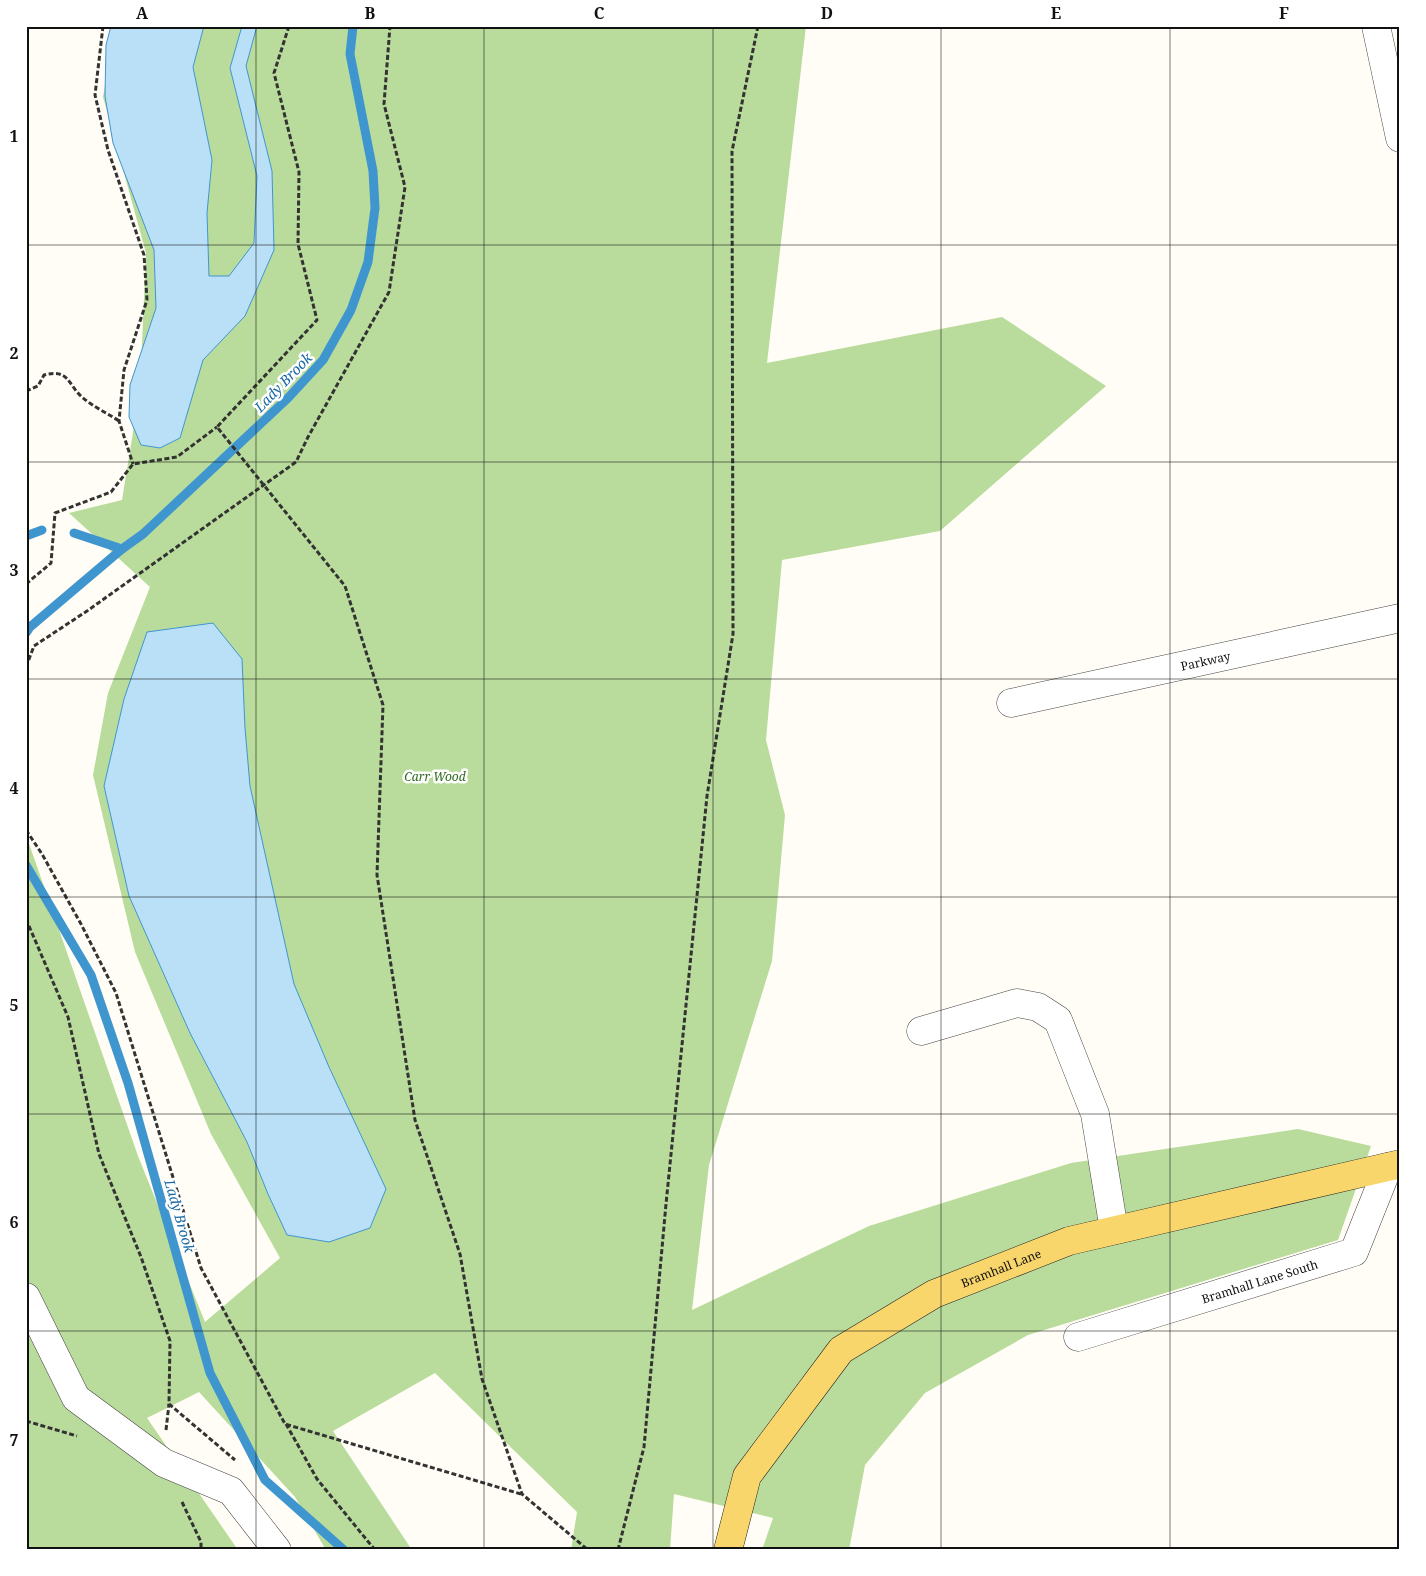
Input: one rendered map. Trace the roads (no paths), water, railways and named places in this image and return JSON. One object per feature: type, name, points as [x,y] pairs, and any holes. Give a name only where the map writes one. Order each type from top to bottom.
[{"type":"main road","name":"Bramhall Lane","points":[[728,1550],[748,1476],[841,1350],[934,1294],[1070,1241],[1394,1165]]},
{"type":"street","points":[[1376,26],[1400,138]]},
{"type":"street","name":"Parkway","points":[[1011,703],[1400,618]]},
{"type":"street","points":[[921,1031],[1017,1002],[1038,1007],[1058,1020],[1095,1114],[1114,1230]]},
{"type":"street","name":"Bramhall Lane South","points":[[1078,1337],[1354,1252],[1394,1165]]},
{"type":"street","points":[[26,1297],[76,1398],[164,1463],[231,1491],[277,1550]]},
{"type":"water","points":[[111,26],[204,26],[193,67],[212,160],[207,213],[209,276],[229,276],[254,243],[257,176],[230,68],[242,26],[257,26],[246,66],[272,171],[274,250],[245,316],[203,360],[180,438],[160,448],[141,445],[129,417],[130,385],[156,308],[154,250],[113,143],[105,96],[106,45]]},
{"type":"water","points":[[213,623],[242,659],[250,786],[294,984],[329,1067],[386,1189],[370,1228],[329,1242],[287,1235],[247,1142],[190,1033],[129,896],[104,786],[124,699],[147,632]]},
{"type":"waterway","name":"Lady Brook","points":[[26,633],[30,627],[122,549],[143,534],[288,398],[323,360],[351,310],[368,262],[375,208],[373,171],[350,54],[353,26]]},
{"type":"waterway","points":[[26,536],[42,530]]},
{"type":"waterway","points":[[74,533],[122,549]]},
{"type":"waterway","name":"Lady Brook","points":[[26,865],[91,975],[128,1083],[210,1373],[265,1480],[344,1550]]},
{"type":"park label","name":"Carr Wood","points":[[435,776]]}]
